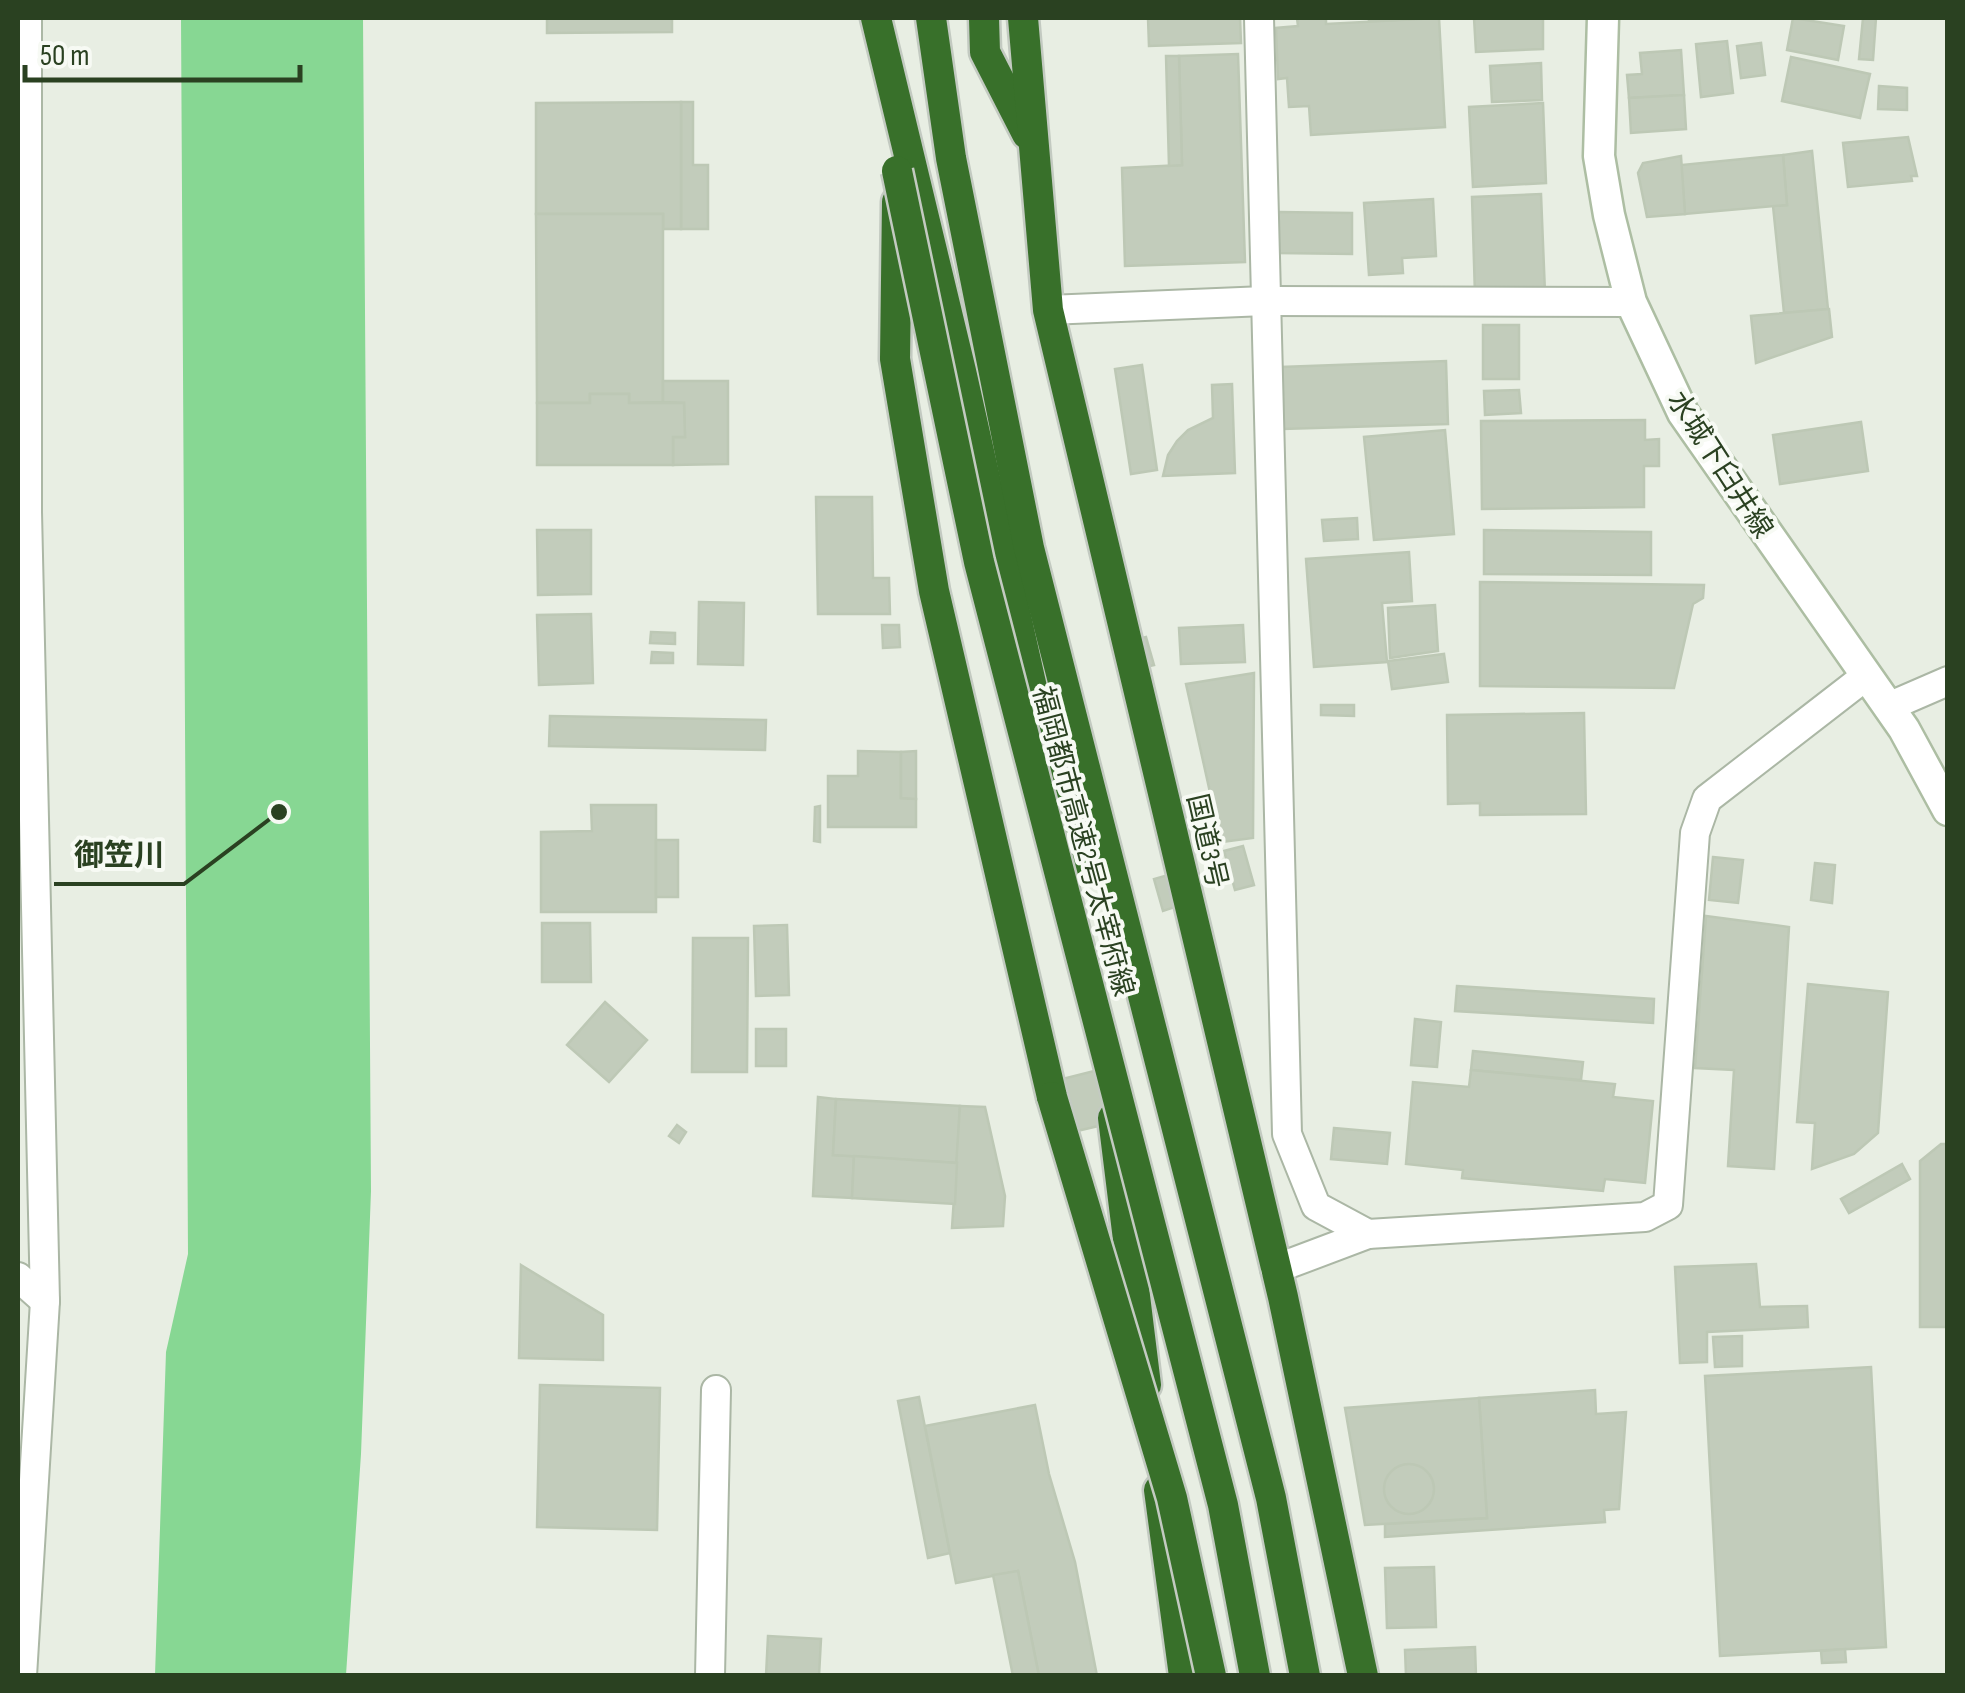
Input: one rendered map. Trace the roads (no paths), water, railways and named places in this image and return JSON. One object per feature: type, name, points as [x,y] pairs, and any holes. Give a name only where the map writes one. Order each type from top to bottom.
[{"type":"highway","name":"福岡都市高速2号太宰府線","points":[[875,18],[897,171],[979,562],[1223,1505],[1256,1676]]},
{"type":"highway","points":[[875,18],[961,371],[1090,952],[1184,1676]]},
{"type":"highway","name":"福岡都市高速2号太宰府線","points":[[931,18],[951,158],[1029,548],[1271,1498],[1305,1676]]},
{"type":"highway","points":[[984,18],[985,52],[1034,149]]},
{"type":"highway","name":"国道3号","points":[[1023,18],[1048,310],[1275,1270],[1362,1676]]},
{"type":"highway","points":[[897,171],[895,359],[934,591],[1052,1097],[1172,1498],[1211,1676]]},
{"type":"main road","name":"水城下臼井線","points":[[1604,18],[1599,156],[1631,302],[1683,414],[1904,729],[1948,810]]},
{"type":"street","points":[[22,1676],[45,1301],[22,512],[27,18]]},
{"type":"street","points":[[1259,18],[1287,1134],[1316,1206],[1368,1234]]},
{"type":"street","points":[[1048,310],[1265,301],[1631,302]]},
{"type":"street","points":[[1275,1270],[1368,1234],[1645,1217],[1668,1205],[1695,834],[1707,799],[1866,676]]},
{"type":"street","points":[[1888,707],[1948,681]]},
{"type":"street","points":[[18,1278],[45,1301]]},
{"type":"street","points":[[710,1676],[716,1390]]},
{"type":"place","name":"御笠川","points":[[279,812]]}]
